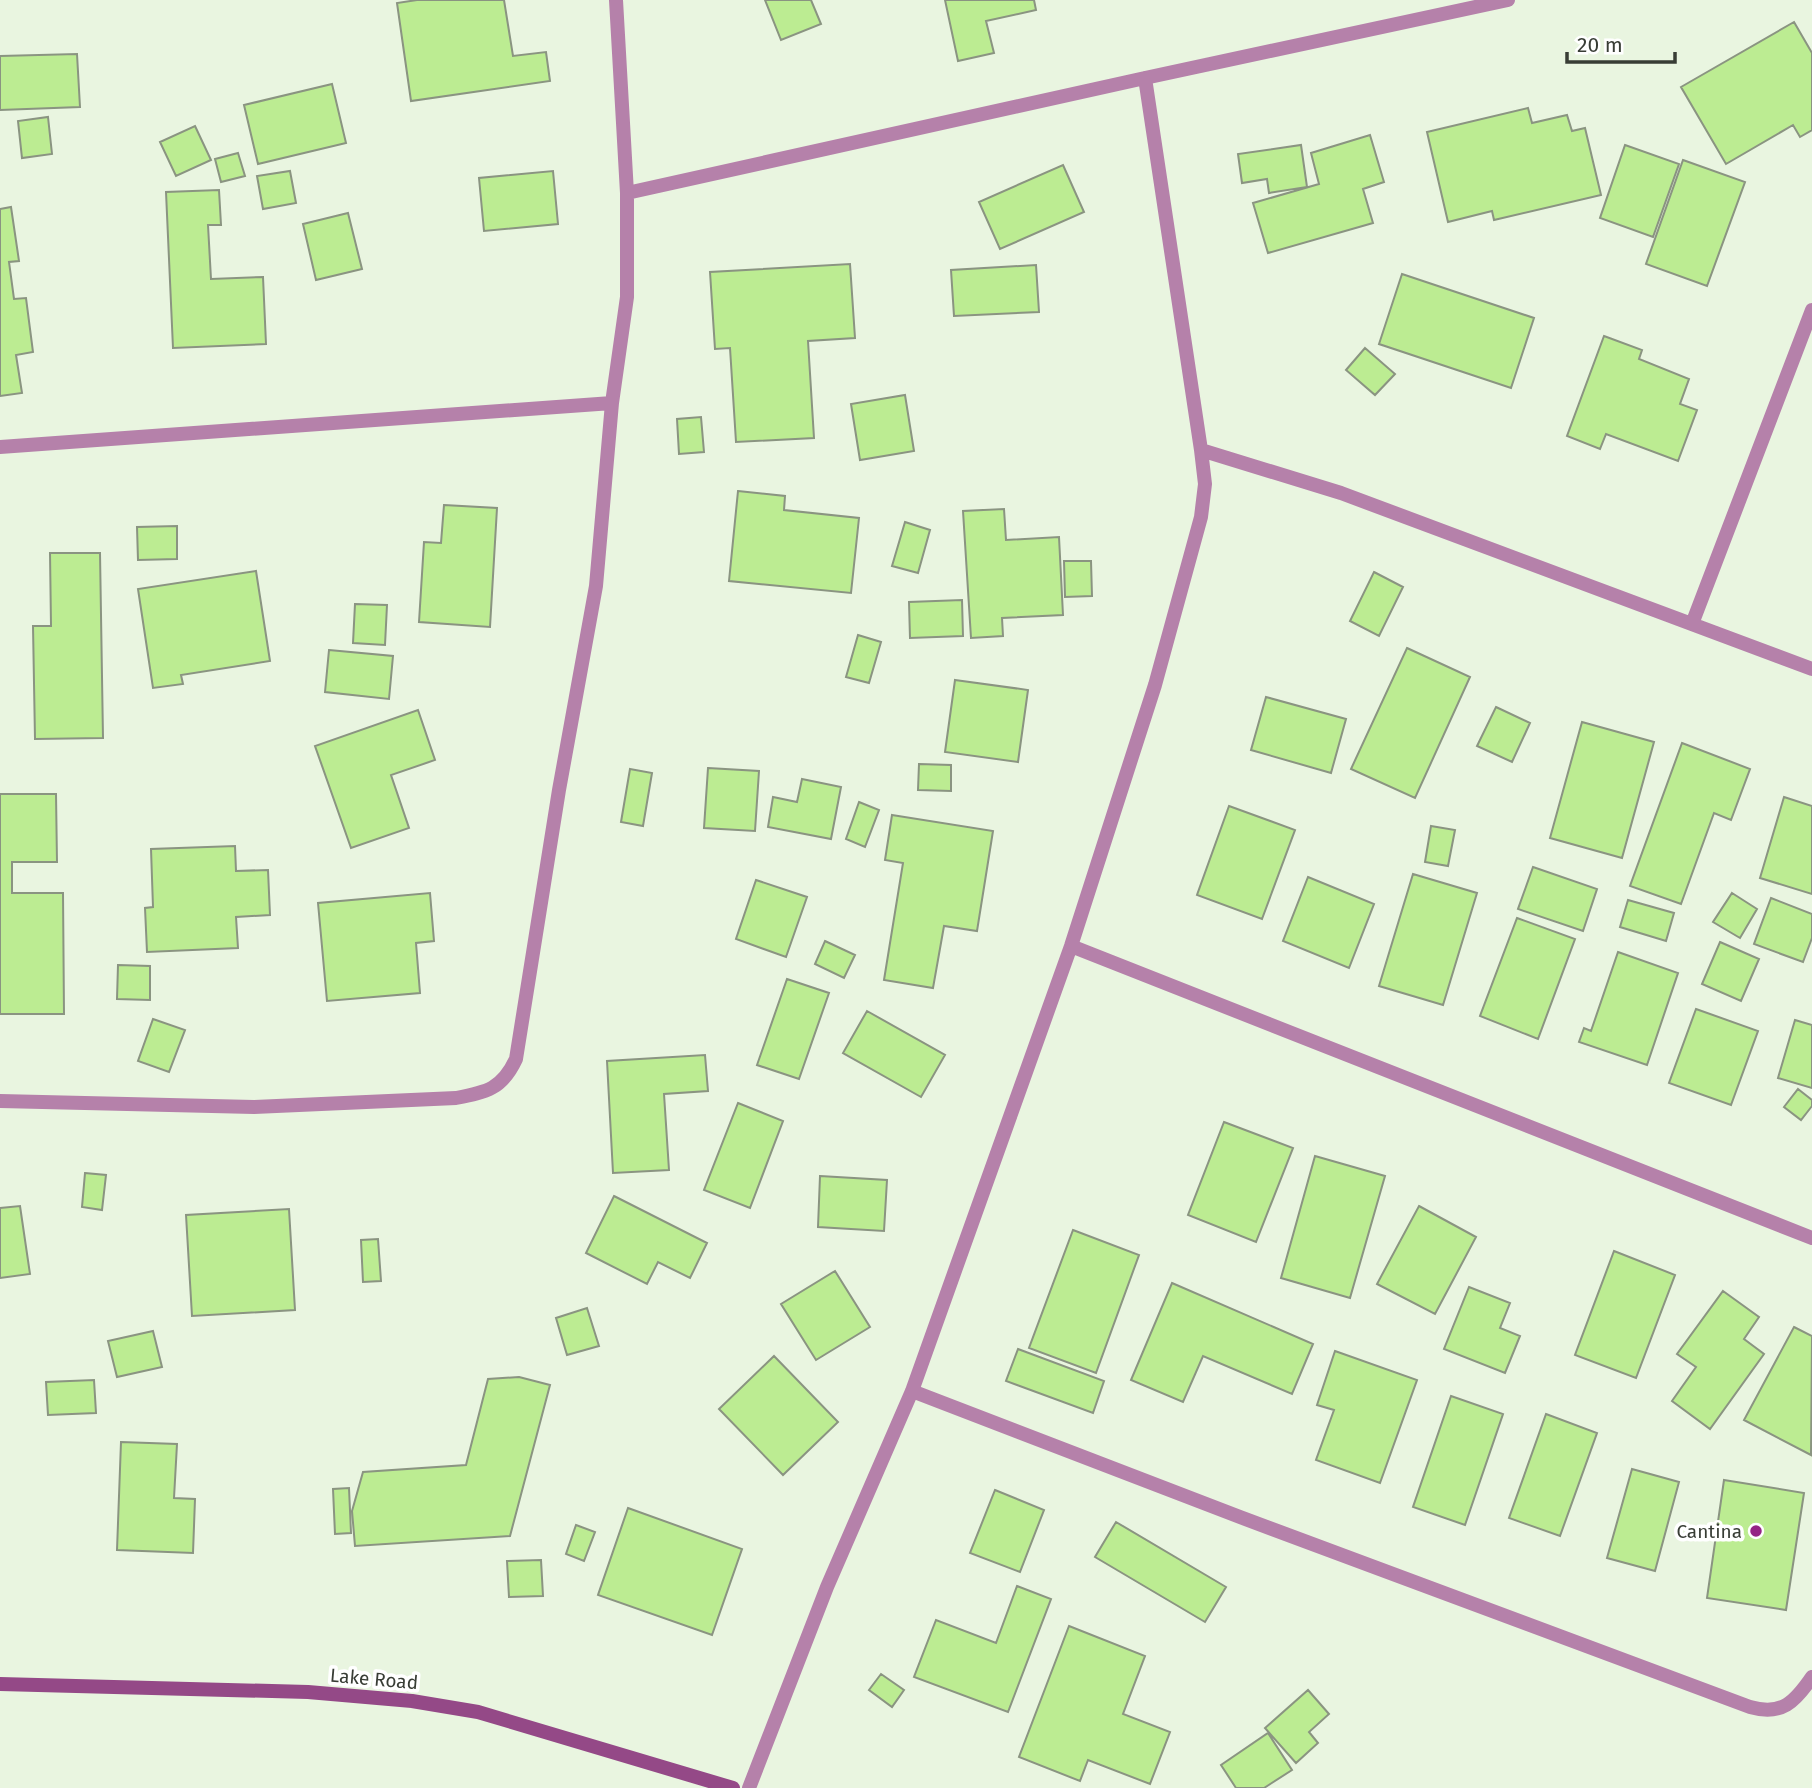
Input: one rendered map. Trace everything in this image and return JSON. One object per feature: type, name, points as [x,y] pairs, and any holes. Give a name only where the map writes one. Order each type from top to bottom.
[{"type":"main road","name":"Lake Road","points":[[0,1684],[308,1692],[412,1700],[478,1712],[733,1788]]},
{"type":"street","points":[[0,1101],[254,1107],[443,1098],[480,1093],[495,1087],[509,1074],[516,1059],[559,790],[596,586],[612,403],[627,297],[627,193],[616,0]]},
{"type":"street","points":[[627,193],[1507,0]]},
{"type":"street","points":[[749,1788],[827,1587],[912,1391],[1071,946],[1155,685],[1201,517],[1205,484],[1201,450],[1145,78]]},
{"type":"street","points":[[1692,624],[1812,310]]},
{"type":"street","points":[[0,447],[612,403]]},
{"type":"street","points":[[1201,450],[1341,494],[1812,669]]},
{"type":"street","points":[[1071,946],[1812,1238]]},
{"type":"street","points":[[912,1391],[1227,1513],[1750,1707],[1766,1711],[1782,1708],[1798,1697],[1812,1677]]},
{"type":"building","points":[[417,0],[504,0],[513,56],[546,52],[550,81],[411,101],[397,3]]},
{"type":"building","points":[[765,0],[811,0],[821,24],[781,40]]},
{"type":"building","points":[[945,0],[1034,0],[1036,10],[986,21],[994,53],[958,61]]},
{"type":"building","points":[[1794,22],[1812,53],[1812,130],[1800,137],[1793,125],[1726,164],[1681,87]]},
{"type":"building","points":[[77,54],[80,107],[0,110],[0,56]]},
{"type":"building","points":[[332,84],[346,143],[258,164],[244,105]]},
{"type":"building","points":[[1528,108],[1532,123],[1567,115],[1572,131],[1585,128],[1601,195],[1494,220],[1492,211],[1448,222],[1427,132]]},
{"type":"building","points":[[48,117],[52,154],[22,158],[18,121]]},
{"type":"building","points":[[195,126],[211,160],[176,176],[160,142]]},
{"type":"building","points":[[1370,135],[1384,182],[1363,189],[1373,223],[1268,253],[1253,203],[1319,184],[1311,153]]},
{"type":"building","points":[[1301,145],[1307,187],[1269,193],[1267,179],[1242,183],[1238,154]]},
{"type":"building","points":[[1625,145],[1679,164],[1653,237],[1600,218]]},
{"type":"building","points":[[238,153],[245,176],[221,182],[215,159]]},
{"type":"building","points":[[1683,160],[1745,182],[1707,286],[1646,264]]},
{"type":"building","points":[[1063,165],[1084,212],[1000,249],[979,202]]},
{"type":"building","points":[[290,171],[296,203],[263,209],[257,176]]},
{"type":"building","points":[[553,171],[558,224],[484,231],[479,178]]},
{"type":"building","points":[[219,190],[221,225],[208,225],[211,279],[263,277],[266,344],[173,348],[166,192]]},
{"type":"building","points":[[11,207],[19,261],[9,262],[14,299],[26,298],[33,352],[16,355],[22,393],[0,396],[0,209]]},
{"type":"building","points":[[348,213],[362,269],[316,280],[303,224]]},
{"type":"building","points":[[850,264],[855,338],[808,341],[814,438],[736,442],[730,348],[715,349],[710,272]]},
{"type":"building","points":[[1036,265],[1039,312],[954,316],[951,270]]},
{"type":"building","points":[[1402,274],[1534,318],[1511,388],[1379,344]]},
{"type":"building","points":[[1604,336],[1642,350],[1639,359],[1689,379],[1680,404],[1697,410],[1678,461],[1606,434],[1600,449],[1567,436]]},
{"type":"building","points":[[1365,348],[1395,374],[1375,395],[1346,370]]},
{"type":"building","points":[[905,395],[914,451],[860,460],[851,404]]},
{"type":"building","points":[[701,417],[704,452],[679,454],[677,419]]},
{"type":"building","points":[[738,491],[785,496],[784,510],[859,518],[851,593],[729,581]]},
{"type":"building","points":[[444,505],[497,508],[490,627],[419,622],[424,542],[441,543]]},
{"type":"building","points":[[1004,509],[1006,540],[1059,537],[1063,615],[1002,618],[1003,636],[971,638],[963,511]]},
{"type":"building","points":[[905,522],[930,530],[918,573],[892,566]]},
{"type":"building","points":[[177,526],[177,559],[138,560],[137,527]]},
{"type":"building","points":[[50,553],[100,553],[103,738],[35,739],[33,626],[51,626]]},
{"type":"building","points":[[1064,561],[1091,561],[1092,596],[1065,597]]},
{"type":"building","points":[[256,571],[270,661],[181,675],[183,684],[153,688],[138,589]]},
{"type":"building","points":[[1374,572],[1403,587],[1379,636],[1350,621]]},
{"type":"building","points":[[962,600],[963,636],[910,638],[909,602]]},
{"type":"building","points":[[355,604],[387,605],[385,645],[353,643]]},
{"type":"building","points":[[858,635],[881,642],[869,683],[846,677]]},
{"type":"building","points":[[1407,648],[1470,677],[1415,798],[1351,769]]},
{"type":"building","points":[[329,650],[393,656],[389,699],[325,692]]},
{"type":"building","points":[[955,680],[1028,690],[1018,762],[945,752]]},
{"type":"building","points":[[1266,697],[1346,719],[1331,773],[1251,750]]},
{"type":"building","points":[[1496,707],[1530,723],[1512,762],[1477,746]]},
{"type":"building","points":[[418,710],[435,760],[391,775],[409,828],[351,848],[315,746]]},
{"type":"building","points":[[1582,722],[1654,742],[1622,858],[1550,838]]},
{"type":"building","points":[[1682,743],[1750,769],[1731,820],[1714,813],[1681,904],[1630,886]]},
{"type":"building","points":[[919,764],[951,765],[951,791],[918,790]]},
{"type":"building","points":[[708,768],[759,771],[755,831],[704,828]]},
{"type":"building","points":[[630,769],[652,773],[643,826],[621,822]]},
{"type":"building","points":[[802,779],[841,787],[831,839],[768,827],[773,797],[797,802]]},
{"type":"building","points":[[0,794],[56,794],[57,862],[12,862],[12,893],[63,893],[64,1014],[0,1014]]},
{"type":"building","points":[[1784,797],[1812,806],[1812,894],[1760,878]]},
{"type":"building","points":[[859,802],[879,810],[865,847],[846,839]]},
{"type":"building","points":[[1229,806],[1295,830],[1262,919],[1197,895]]},
{"type":"building","points":[[892,815],[993,831],[977,931],[944,926],[933,988],[884,980],[903,863],[885,860]]},
{"type":"building","points":[[1431,826],[1455,830],[1448,866],[1425,862]]},
{"type":"building","points":[[235,846],[236,871],[268,870],[270,915],[236,917],[238,948],[147,952],[145,908],[153,907],[151,849]]},
{"type":"building","points":[[1533,867],[1597,889],[1583,931],[1518,909]]},
{"type":"building","points":[[1413,874],[1477,893],[1443,1005],[1379,986]]},
{"type":"building","points":[[1308,877],[1374,904],[1349,968],[1283,941]]},
{"type":"building","points":[[756,880],[807,897],[786,957],[736,939]]},
{"type":"building","points":[[430,893],[434,941],[416,943],[420,993],[327,1001],[318,903]]},
{"type":"building","points":[[1732,893],[1757,909],[1740,938],[1713,922]]},
{"type":"building","points":[[1771,898],[1812,914],[1812,938],[1803,962],[1754,944]]},
{"type":"building","points":[[1628,900],[1674,913],[1666,941],[1620,927]]},
{"type":"building","points":[[1517,918],[1575,939],[1538,1039],[1480,1016]]},
{"type":"building","points":[[825,941],[855,955],[844,978],[815,964]]},
{"type":"building","points":[[1720,942],[1759,959],[1741,1001],[1702,984]]},
{"type":"building","points":[[1618,952],[1678,973],[1647,1065],[1579,1042],[1584,1028],[1591,1031]]},
{"type":"building","points":[[118,965],[150,966],[150,1000],[117,999]]},
{"type":"building","points":[[787,979],[829,993],[799,1079],[757,1065]]},
{"type":"building","points":[[1696,1009],[1758,1031],[1731,1105],[1669,1083]]},
{"type":"building","points":[[867,1011],[945,1055],[921,1097],[843,1053]]},
{"type":"building","points":[[153,1019],[185,1030],[169,1072],[138,1061]]},
{"type":"building","points":[[1795,1020],[1812,1025],[1812,1088],[1778,1078]]},
{"type":"building","points":[[705,1055],[708,1091],[664,1094],[669,1170],[613,1173],[607,1061]]},
{"type":"building","points":[[1798,1089],[1812,1100],[1812,1106],[1801,1120],[1784,1107]]},
{"type":"building","points":[[738,1103],[783,1121],[750,1208],[704,1190]]},
{"type":"building","points":[[1224,1122],[1293,1148],[1256,1242],[1188,1215]]},
{"type":"building","points":[[1315,1156],[1385,1176],[1350,1298],[1281,1278]]},
{"type":"building","points":[[85,1173],[106,1175],[102,1210],[82,1207]]},
{"type":"building","points":[[820,1176],[887,1180],[884,1231],[818,1227]]},
{"type":"building","points":[[614,1196],[707,1243],[690,1278],[658,1262],[647,1284],[586,1253]]},
{"type":"building","points":[[20,1206],[30,1274],[0,1278],[0,1208]]},
{"type":"building","points":[[1419,1206],[1476,1237],[1435,1314],[1377,1284]]},
{"type":"building","points":[[289,1209],[295,1310],[192,1316],[186,1215]]},
{"type":"building","points":[[1073,1230],[1139,1255],[1096,1373],[1029,1348]]},
{"type":"building","points":[[378,1239],[381,1281],[363,1282],[361,1240]]},
{"type":"building","points":[[1614,1251],[1675,1275],[1636,1378],[1575,1355]]},
{"type":"building","points":[[835,1271],[870,1327],[816,1360],[781,1304]]},
{"type":"building","points":[[1172,1283],[1313,1344],[1292,1394],[1203,1356],[1183,1402],[1131,1380]]},
{"type":"building","points":[[1469,1287],[1510,1303],[1500,1328],[1520,1336],[1505,1373],[1444,1349]]},
{"type":"building","points":[[1723,1291],[1759,1317],[1744,1339],[1764,1354],[1710,1429],[1672,1401],[1696,1367],[1677,1354]]},
{"type":"building","points":[[587,1308],[599,1346],[567,1355],[556,1318]]},
{"type":"building","points":[[1794,1327],[1812,1336],[1811,1455],[1744,1420]]},
{"type":"building","points":[[153,1331],[162,1367],[117,1377],[108,1341]]},
{"type":"building","points":[[1018,1349],[1104,1381],[1093,1413],[1006,1381]]},
{"type":"building","points":[[1335,1351],[1417,1380],[1380,1483],[1316,1460],[1334,1410],[1317,1405]]},
{"type":"building","points":[[774,1356],[838,1422],[783,1475],[719,1409]]},
{"type":"building","points":[[519,1377],[550,1385],[510,1536],[355,1546],[352,1511],[363,1472],[466,1465],[488,1379]]},
{"type":"building","points":[[94,1380],[96,1413],[48,1415],[46,1382]]},
{"type":"building","points":[[1451,1396],[1503,1414],[1465,1525],[1413,1507]]},
{"type":"building","points":[[1546,1414],[1597,1433],[1560,1536],[1509,1518]]},
{"type":"building","points":[[121,1442],[177,1444],[174,1498],[195,1499],[193,1553],[117,1550]]},
{"type":"building","points":[[1632,1469],[1679,1482],[1655,1571],[1607,1558]]},
{"type":"building","points":[[1724,1480],[1804,1493],[1786,1610],[1707,1598]]},
{"type":"building","points":[[349,1488],[351,1533],[335,1534],[333,1489]]},
{"type":"building","points":[[995,1490],[1044,1510],[1020,1572],[970,1553]]},
{"type":"building","points":[[628,1508],[742,1549],[712,1635],[598,1595]]},
{"type":"building","points":[[1116,1522],[1226,1587],[1205,1622],[1095,1557]]},
{"type":"building","points":[[576,1525],[595,1532],[584,1561],[566,1554]]},
{"type":"building","points":[[541,1560],[543,1596],[509,1597],[507,1561]]},
{"type":"building","points":[[1017,1586],[1051,1599],[1008,1712],[914,1677],[936,1620],[996,1643]]},
{"type":"building","points":[[1069,1626],[1145,1656],[1123,1714],[1170,1732],[1150,1784],[1088,1760],[1080,1781],[1019,1757]]},
{"type":"building","points":[[881,1674],[904,1690],[892,1707],[869,1690]]},
{"type":"building","points":[[1308,1690],[1329,1714],[1309,1732],[1318,1743],[1296,1763],[1265,1728]]},
{"type":"building","points":[[1268,1733],[1292,1770],[1264,1788],[1236,1788],[1221,1765]]},
{"type":"place","name":"Cantina","points":[[1756,1531]]}]
